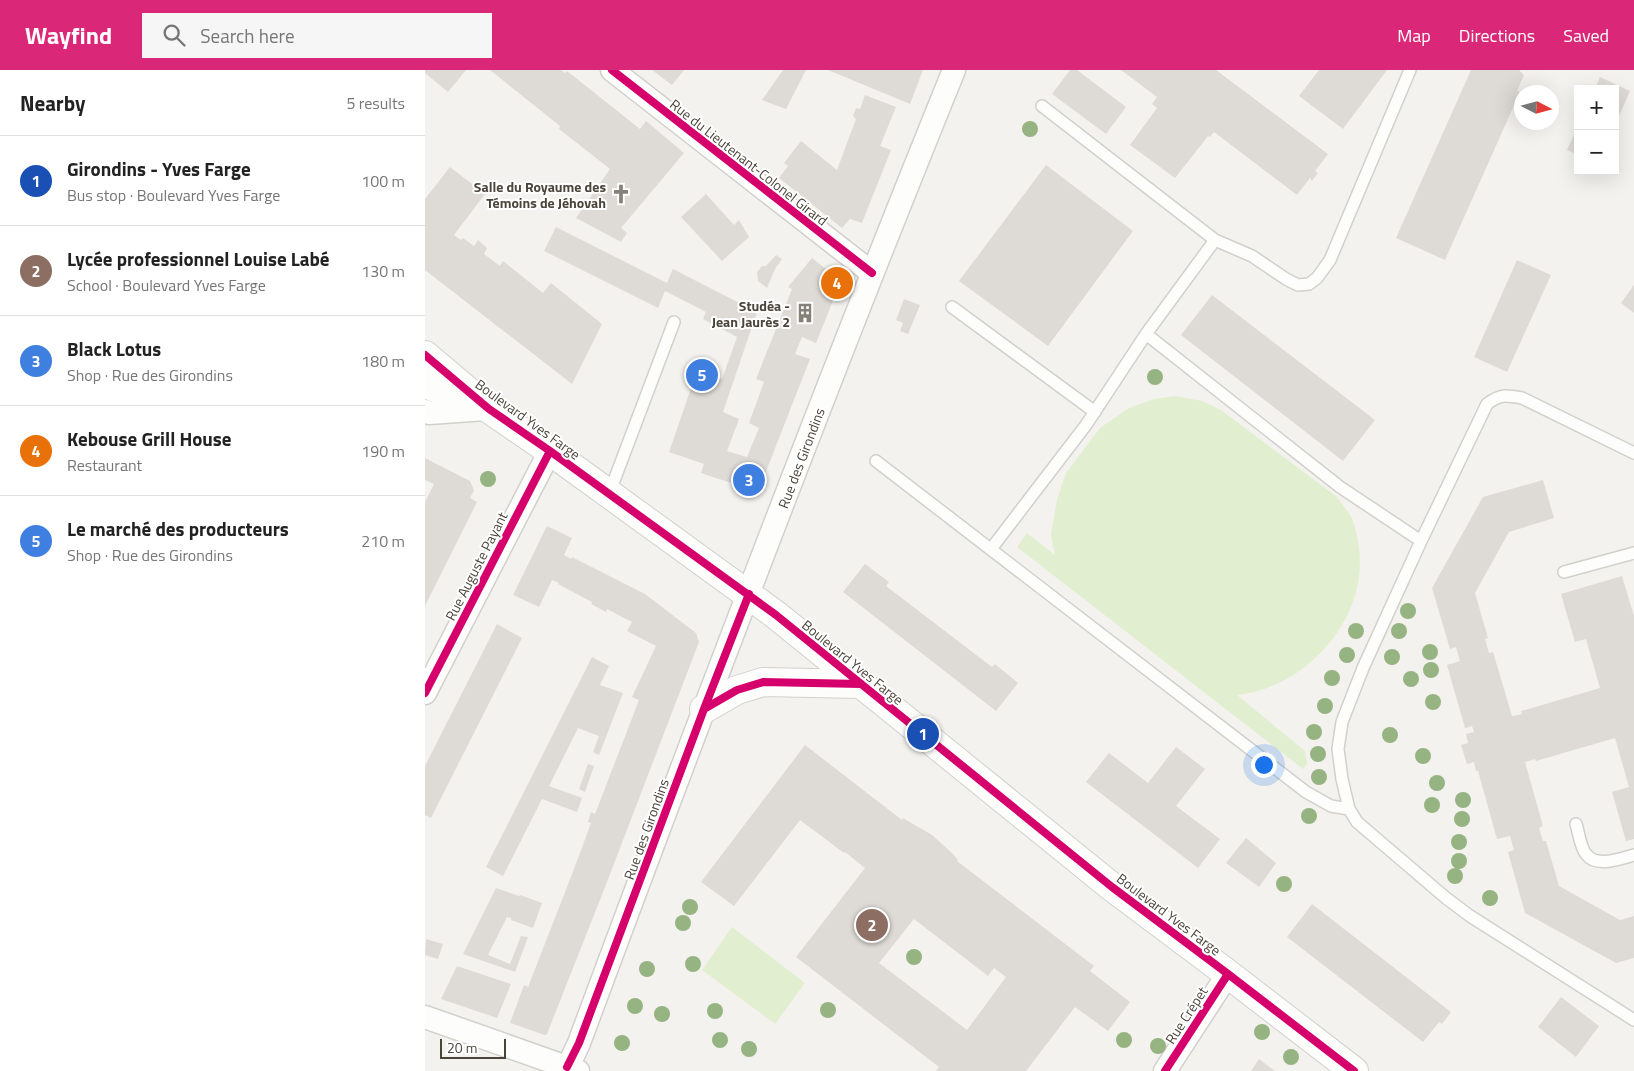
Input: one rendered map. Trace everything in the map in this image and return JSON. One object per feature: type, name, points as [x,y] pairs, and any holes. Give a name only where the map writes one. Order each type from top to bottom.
[{"type":"street","name":"Rue du Lieutenant-Colonel Girard","points":[[612,70],[871,273]]},
{"type":"street","name":"Rue des Girondins","points":[[570,1070],[704,709],[871,273],[954,70]]},
{"type":"street","name":"Boulevard Yves Farge","points":[[425,355],[489,409],[749,594],[1112,887],[1353,1071]]},
{"type":"street","name":"Boulevard Yves Farge","points":[[425,384],[489,409]]},
{"type":"street","points":[[425,412],[489,409]]},
{"type":"street","name":"Rue Auguste Payant","points":[[425,693],[550,451]]},
{"type":"street","points":[[704,709],[737,690],[763,682],[861,684]]},
{"type":"street","name":"Rue Crépet","points":[[1165,1071],[1228,974]]},
{"type":"street","points":[[425,1017],[570,1070]]},
{"type":"lane","points":[[1042,106],[1215,240],[1252,256],[1298,285],[1309,284],[1317,278],[1330,260],[1410,70]]},
{"type":"lane","points":[[991,550],[1086,425],[1146,334],[1215,240]]},
{"type":"lane","points":[[952,307],[1095,412]]},
{"type":"lane","points":[[609,494],[674,322]]},
{"type":"lane","points":[[1146,334],[1340,487],[1421,540]]},
{"type":"lane","points":[[1634,453],[1532,402],[1509,395],[1497,397],[1487,404],[1421,540],[1363,668],[1343,722],[1339,749],[1349,809],[1357,822],[1373,837],[1462,910],[1634,1020]]},
{"type":"lane","points":[[876,461],[1306,792],[1331,806],[1349,809]]},
{"type":"lane","points":[[1564,572],[1634,553]]},
{"type":"lane","points":[[1576,824],[1585,853],[1591,859],[1610,861],[1634,855]]},
{"type":"green space","points":[[1175,396],[1202,401],[1221,410],[1337,497],[1349,513],[1355,526],[1359,549],[1359,575],[1353,600],[1343,624],[1327,646],[1308,664],[1286,679],[1262,690],[1237,695],[1305,751],[1307,764],[1303,769],[1017,547],[1027,533],[1055,555],[1051,535],[1057,500],[1066,473],[1100,428],[1129,408],[1154,399]]},
{"type":"green space","points":[[732,927],[805,983],[775,1024],[702,970]]},
{"type":"building","points":[[425,70],[466,70],[448,92],[425,73]]},
{"type":"building","points":[[490,70],[561,70],[565,73],[567,71],[640,129],[646,121],[684,153],[621,228],[627,233],[621,242],[576,218],[610,169],[559,129],[560,126]]},
{"type":"building","points":[[652,70],[684,70],[672,85]]},
{"type":"building","points":[[783,70],[806,70],[786,109],[762,100]]},
{"type":"building","points":[[828,70],[923,70],[910,104]]},
{"type":"building","points":[[1070,70],[1077,70],[1126,107],[1106,134],[1052,94]]},
{"type":"building","points":[[1121,70],[1216,70],[1328,154],[1315,171],[1318,173],[1312,181],[1310,178],[1297,195],[1214,132],[1210,137],[1208,136],[1175,178],[1130,145],[1157,108],[1152,104],[1157,97]]},
{"type":"building","points":[[1319,70],[1387,70],[1343,129],[1299,96]]},
{"type":"building","points":[[1471,70],[1519,70],[1524,75],[1520,85],[1514,85],[1514,105],[1445,260],[1396,238]]},
{"type":"building","points":[[1600,77],[1617,85],[1597,85]]},
{"type":"building","points":[[1619,86],[1630,91],[1619,116]]},
{"type":"building","points":[[865,95],[896,107],[880,146],[891,150],[862,223],[850,219],[842,228],[779,178],[788,166],[784,163],[801,141],[837,170],[856,119],[853,116],[856,108],[860,109]]},
{"type":"building","points":[[1574,135],[1574,153],[1567,150]]},
{"type":"building","points":[[1046,165],[1133,231],[1048,346],[959,281]]},
{"type":"building","points":[[450,167],[485,194],[454,235],[461,240],[463,238],[474,246],[478,240],[487,248],[484,254],[500,266],[503,261],[543,293],[551,283],[602,324],[572,384],[425,270],[425,199]]},
{"type":"building","points":[[706,194],[734,225],[739,220],[749,237],[722,261],[681,217]]},
{"type":"building","points":[[556,227],[667,283],[673,269],[757,312],[723,412],[739,419],[727,451],[747,457],[759,428],[749,423],[764,382],[756,379],[792,289],[788,287],[812,258],[841,281],[816,343],[802,337],[795,354],[810,359],[758,492],[701,473],[704,464],[669,452],[697,371],[722,379],[737,337],[703,319],[706,312],[665,291],[658,308],[544,251]]},
{"type":"building","points":[[776,255],[782,259],[775,269],[767,288],[758,281],[757,272],[762,266],[766,266]]},
{"type":"building","points":[[1517,260],[1551,275],[1507,372],[1474,357]]},
{"type":"building","points":[[1634,285],[1634,313],[1621,303]]},
{"type":"building","points":[[1212,295],[1375,420],[1343,461],[1181,335]]},
{"type":"building","points":[[904,299],[920,305],[908,334],[900,331],[903,323],[896,320]]},
{"type":"building","points":[[425,458],[470,481],[474,490],[470,498],[477,502],[425,606],[425,502],[434,484],[425,480]]},
{"type":"building","points":[[1543,480],[1554,518],[1509,532],[1475,593],[1488,638],[1485,639],[1489,653],[1493,652],[1512,716],[1522,714],[1521,711],[1600,688],[1586,639],[1575,642],[1561,594],[1622,576],[1634,616],[1634,839],[1626,841],[1612,792],[1629,787],[1615,738],[1536,761],[1535,759],[1525,762],[1543,826],[1539,828],[1543,841],[1546,841],[1559,886],[1620,920],[1634,916],[1634,958],[1616,963],[1525,913],[1508,852],[1514,850],[1510,836],[1497,839],[1478,771],[1476,771],[1474,762],[1467,764],[1461,745],[1468,743],[1466,734],[1474,732],[1472,726],[1465,728],[1447,665],[1460,661],[1456,647],[1450,649],[1432,588],[1483,497]]},
{"type":"building","points":[[547,526],[572,538],[564,555],[571,559],[572,557],[645,594],[696,633],[699,642],[607,882],[545,1035],[510,1023],[524,985],[528,987],[574,869],[591,823],[588,822],[591,812],[595,814],[639,700],[632,697],[656,646],[627,631],[632,622],[607,609],[606,612],[552,580],[539,607],[513,595]]},
{"type":"building","points":[[865,564],[889,582],[886,586],[992,667],[995,664],[1018,683],[996,711],[843,592]]},
{"type":"building","points":[[497,624],[522,638],[431,818],[425,815],[425,766]]},
{"type":"building","points":[[592,657],[609,666],[600,685],[623,693],[599,755],[593,752],[599,736],[578,728],[549,786],[582,798],[577,812],[542,799],[503,876],[486,867]]},
{"type":"building","points":[[805,745],[902,820],[903,818],[932,835],[952,853],[957,861],[1094,966],[1090,971],[1130,1002],[1108,1031],[1075,1007],[1026,1071],[936,1071],[939,1067],[796,957],[865,868],[800,820],[734,906],[701,882]],"holes":[[[914,919],[988,976],[994,968],[1006,977],[967,1030],[879,963]]]},
{"type":"building","points":[[1176,747],[1205,769],[1176,806],[1220,839],[1198,868],[1086,782],[1109,753],[1148,783]]},
{"type":"building","points":[[588,764],[594,766],[585,792],[579,789]]},
{"type":"building","points":[[1246,838],[1276,863],[1259,887],[1226,863]]},
{"type":"building","points":[[496,888],[542,903],[533,928],[507,917],[488,955],[510,964],[521,936],[528,937],[515,972],[463,954]]},
{"type":"building","points":[[1312,904],[1451,1012],[1442,1024],[1439,1022],[1423,1042],[1287,937]]},
{"type":"building","points":[[426,939],[443,944],[438,959],[425,955]]},
{"type":"building","points":[[457,966],[511,984],[497,1018],[441,999]]},
{"type":"building","points":[[1561,997],[1599,1026],[1576,1057],[1538,1027]]},
{"type":"building","points":[[1259,1059],[1275,1071],[1251,1071]]},
{"type":"cycle path","points":[[612,70],[872,273]]},
{"type":"cycle path","points":[[425,355],[489,409],[776,615],[1112,887],[1354,1071]]},
{"type":"cycle path","points":[[425,693],[550,451]]},
{"type":"cycle path","points":[[567,1067],[579,1043],[749,594]]},
{"type":"cycle path","points":[[704,709],[737,690],[763,682],[861,684]]},
{"type":"cycle path","points":[[1165,1071],[1228,974]]},
{"type":"place","name":"Salle du Royaume des Témoins de Jéhovah","points":[[621,194]]},
{"type":"place","name":"Kebouse Grill House","points":[[837,283]]},
{"type":"place","name":"Studéa - Jean Jaurès 2","points":[[805,313]]},
{"type":"place","name":"Le marché des producteurs","points":[[702,375]]},
{"type":"place","name":"Black Lotus","points":[[749,480]]},
{"type":"place","name":"Girondins - Yves Farge","points":[[923,734]]},
{"type":"place","name":"Lycée professionnel Louise Labé","points":[[872,925]]}]
